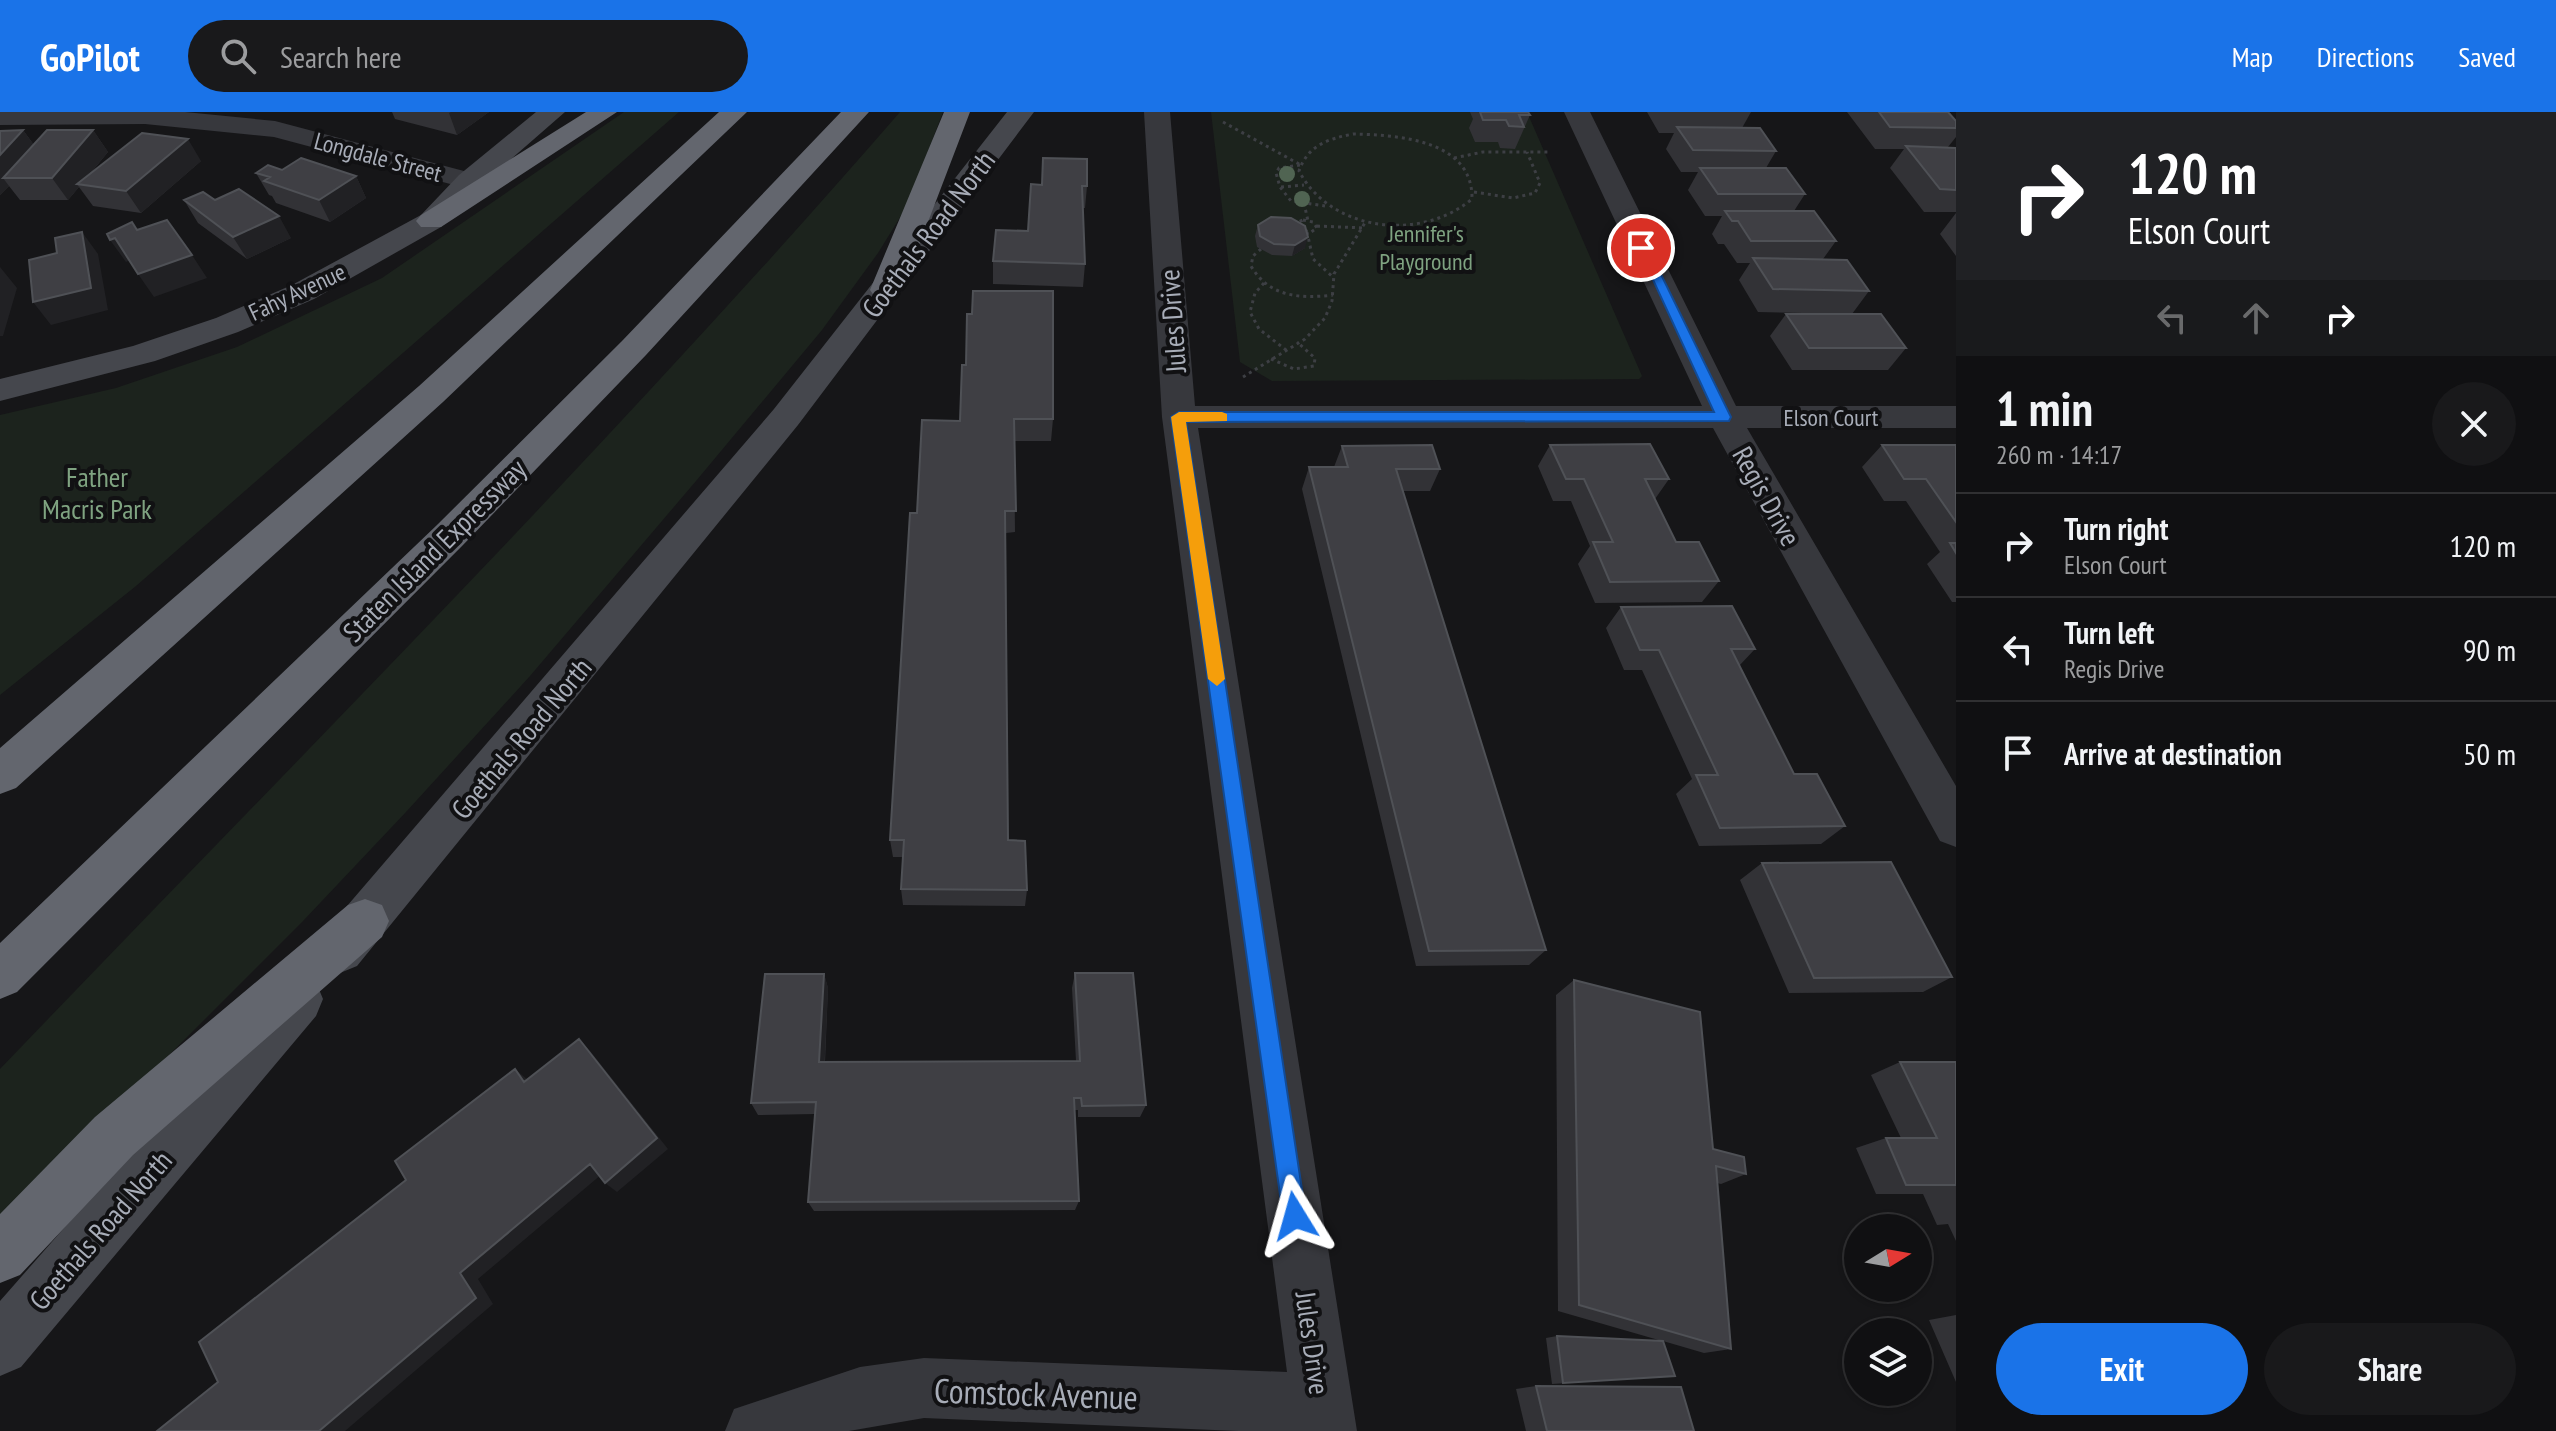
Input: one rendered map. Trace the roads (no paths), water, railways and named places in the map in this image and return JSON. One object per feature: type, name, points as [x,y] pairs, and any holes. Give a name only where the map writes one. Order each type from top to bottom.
[{"type":"highway","points":[[431,221],[604,112]]},
{"type":"highway","points":[[0,775],[431,394],[734,112]]},
{"type":"highway","name":"Staten Island Expressway","points":[[0,976],[460,524],[656,326],[856,112]]},
{"type":"highway","points":[[886,290],[957,112]]},
{"type":"highway","points":[[0,1255],[114,1136],[365,921]]},
{"type":"main road","name":"Fahy Avenue","points":[[0,390],[102,367],[227,325],[336,275],[431,221],[469,181],[552,112]]},
{"type":"main road","name":"Goethals Road North","points":[[0,1346],[609,632],[886,290],[1021,112]]},
{"type":"street","name":"Jules Drive","points":[[1157,112],[1179,417],[1324,1418]]},
{"type":"street","name":"Regis Drive","points":[[1577,112],[1724,417],[1956,827]]},
{"type":"street","name":"Longdale Street","points":[[0,117],[148,114],[275,129],[469,181]]},
{"type":"street","name":"Elson Court","points":[[1179,417],[1956,417]]},
{"type":"street","name":"Comstock Avenue","points":[[756,1431],[860,1397],[924,1388],[1324,1418]]},
{"type":"park label","name":"Jennifer's Playground","points":[[1426,247]]},
{"type":"park label","name":"Father Macris Park","points":[[97,492]]}]
